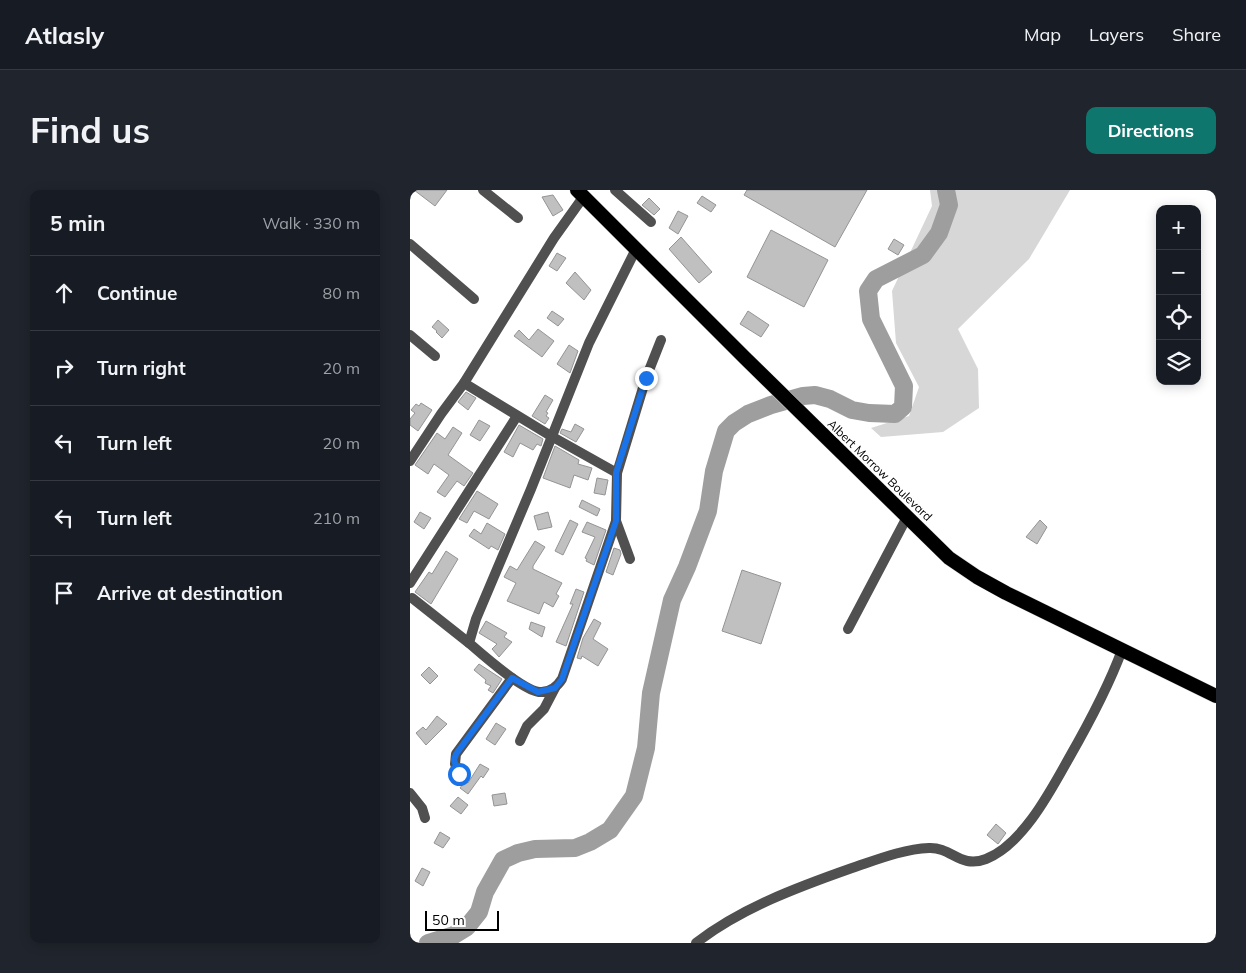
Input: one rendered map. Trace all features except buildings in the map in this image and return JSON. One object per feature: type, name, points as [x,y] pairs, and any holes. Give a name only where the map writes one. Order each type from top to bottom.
[{"type":"highway","name":"Albert Morrow Boulevard","points":[[580,193],[713,327],[949,558],[977,577],[1006,593],[1216,696]]},
{"type":"street","points":[[484,190],[518,218]]},
{"type":"street","points":[[615,190],[651,222]]},
{"type":"street","points":[[410,461],[464,383],[580,193]]},
{"type":"street","points":[[410,244],[474,299]]},
{"type":"street","points":[[469,643],[476,620],[589,343],[636,249]]},
{"type":"street","points":[[410,335],[435,356]]},
{"type":"street","points":[[520,741],[532,720],[544,709],[562,679],[616,521],[616,473],[646,378],[661,340]]},
{"type":"street","points":[[464,383],[616,473]]},
{"type":"street","points":[[410,583],[517,416]]},
{"type":"street","points":[[848,630],[907,517]]},
{"type":"street","points":[[616,521],[630,559]]},
{"type":"street","points":[[412,598],[512,678],[538,692],[555,688]]},
{"type":"street","points":[[696,943],[730,920],[775,898],[821,879],[879,859],[928,848],[939,849],[964,861],[973,862],[999,851],[1032,820],[1049,793],[1096,710],[1109,684],[1122,650]]},
{"type":"street","points":[[459,774],[454,760],[456,754],[512,678]]},
{"type":"street","points":[[410,792],[422,808],[425,818]]},
{"type":"shaded area","points":[[930,190],[1070,190],[1029,259],[958,329],[978,369],[979,408],[943,432],[881,437],[871,428],[909,416],[919,387],[896,343],[892,291],[932,206]]},
{"type":"waterway","points":[[428,943],[454,935],[467,927],[479,912],[485,892],[503,860],[518,853],[535,849],[575,848],[590,842],[610,830],[634,796],[646,748],[651,693],[672,600],[687,567],[708,511],[714,471],[726,431],[748,414],[803,396],[815,395],[830,399],[852,410],[869,413],[895,414],[903,407],[904,386],[871,319],[868,291],[876,279],[923,255],[939,233],[949,205],[946,190]]},
{"type":"route","points":[[459,774],[454,760],[456,754],[512,678],[538,692],[555,688],[562,679],[616,521],[616,473],[646,378]]}]
